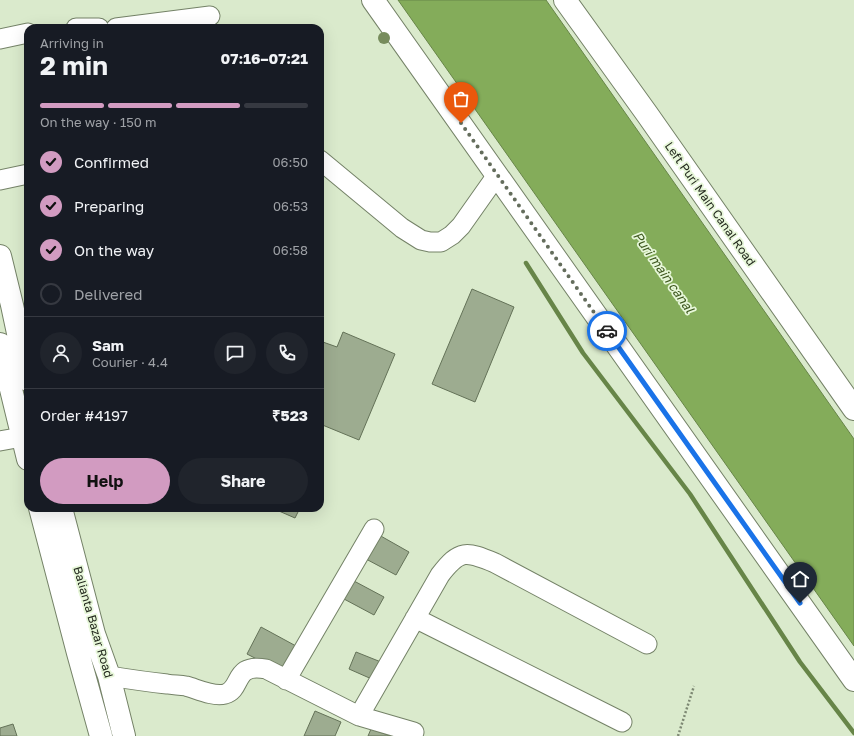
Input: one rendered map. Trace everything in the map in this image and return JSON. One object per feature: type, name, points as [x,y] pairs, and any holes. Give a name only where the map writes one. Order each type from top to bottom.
[{"type":"street","points":[[373,0],[854,680]]},
{"type":"street","name":"Left Puri Main Canal Road","points":[[565,0],[854,409]]},
{"type":"street","points":[[145,24],[210,15]]},
{"type":"street","points":[[0,39],[24,34]]},
{"type":"street","points":[[324,163],[402,228],[421,240],[430,242],[441,242],[452,235],[461,226],[497,175]]},
{"type":"street","points":[[0,180],[24,175]]},
{"type":"street","points":[[0,256],[24,361]]},
{"type":"street","points":[[0,344],[24,444]]},
{"type":"street","points":[[0,441],[22,437]]},
{"type":"street","name":"Balianta Bazar Road","points":[[41,512],[101,736]]},
{"type":"street","name":"Balianta Bazar Road","points":[[62,512],[94,634],[109,676],[124,736]]},
{"type":"street","points":[[286,680],[374,529]]},
{"type":"street","points":[[360,716],[440,575],[450,562],[457,557],[465,555],[476,556],[495,563],[647,644]]},
{"type":"street","points":[[416,618],[622,722]]},
{"type":"street","points":[[109,676],[185,686],[208,692],[225,694],[231,691],[247,669],[266,669],[360,716],[414,732]]},
{"type":"path","points":[[678,736],[694,686]]},
{"type":"water","name":"Puri main canal","points":[[398,0],[546,0],[854,439],[854,646]]},
{"type":"building","points":[[472,289],[514,307],[475,402],[432,384]]},
{"type":"building","points":[[343,332],[395,354],[359,440],[324,426],[324,342],[337,347]]},
{"type":"building","points":[[281,512],[298,512],[295,518]]},
{"type":"building","points":[[379,535],[409,552],[396,575],[366,559]]},
{"type":"building","points":[[354,581],[384,597],[374,615],[344,599]]},
{"type":"building","points":[[261,627],[296,646],[282,672],[247,654]]},
{"type":"building","points":[[356,652],[381,662],[374,680],[349,669]]},
{"type":"building","points":[[315,711],[341,722],[335,736],[304,736]]},
{"type":"building","points":[[13,724],[17,736],[0,736],[0,728]]},
{"type":"building","points":[[371,729],[391,736],[368,736]]},
{"type":"waterway","points":[[526,263],[583,353],[690,494],[800,662],[854,733]]},
{"type":"way so far","points":[[461,123],[607,331]]},
{"type":"route","points":[[607,331],[800,603]]}]
